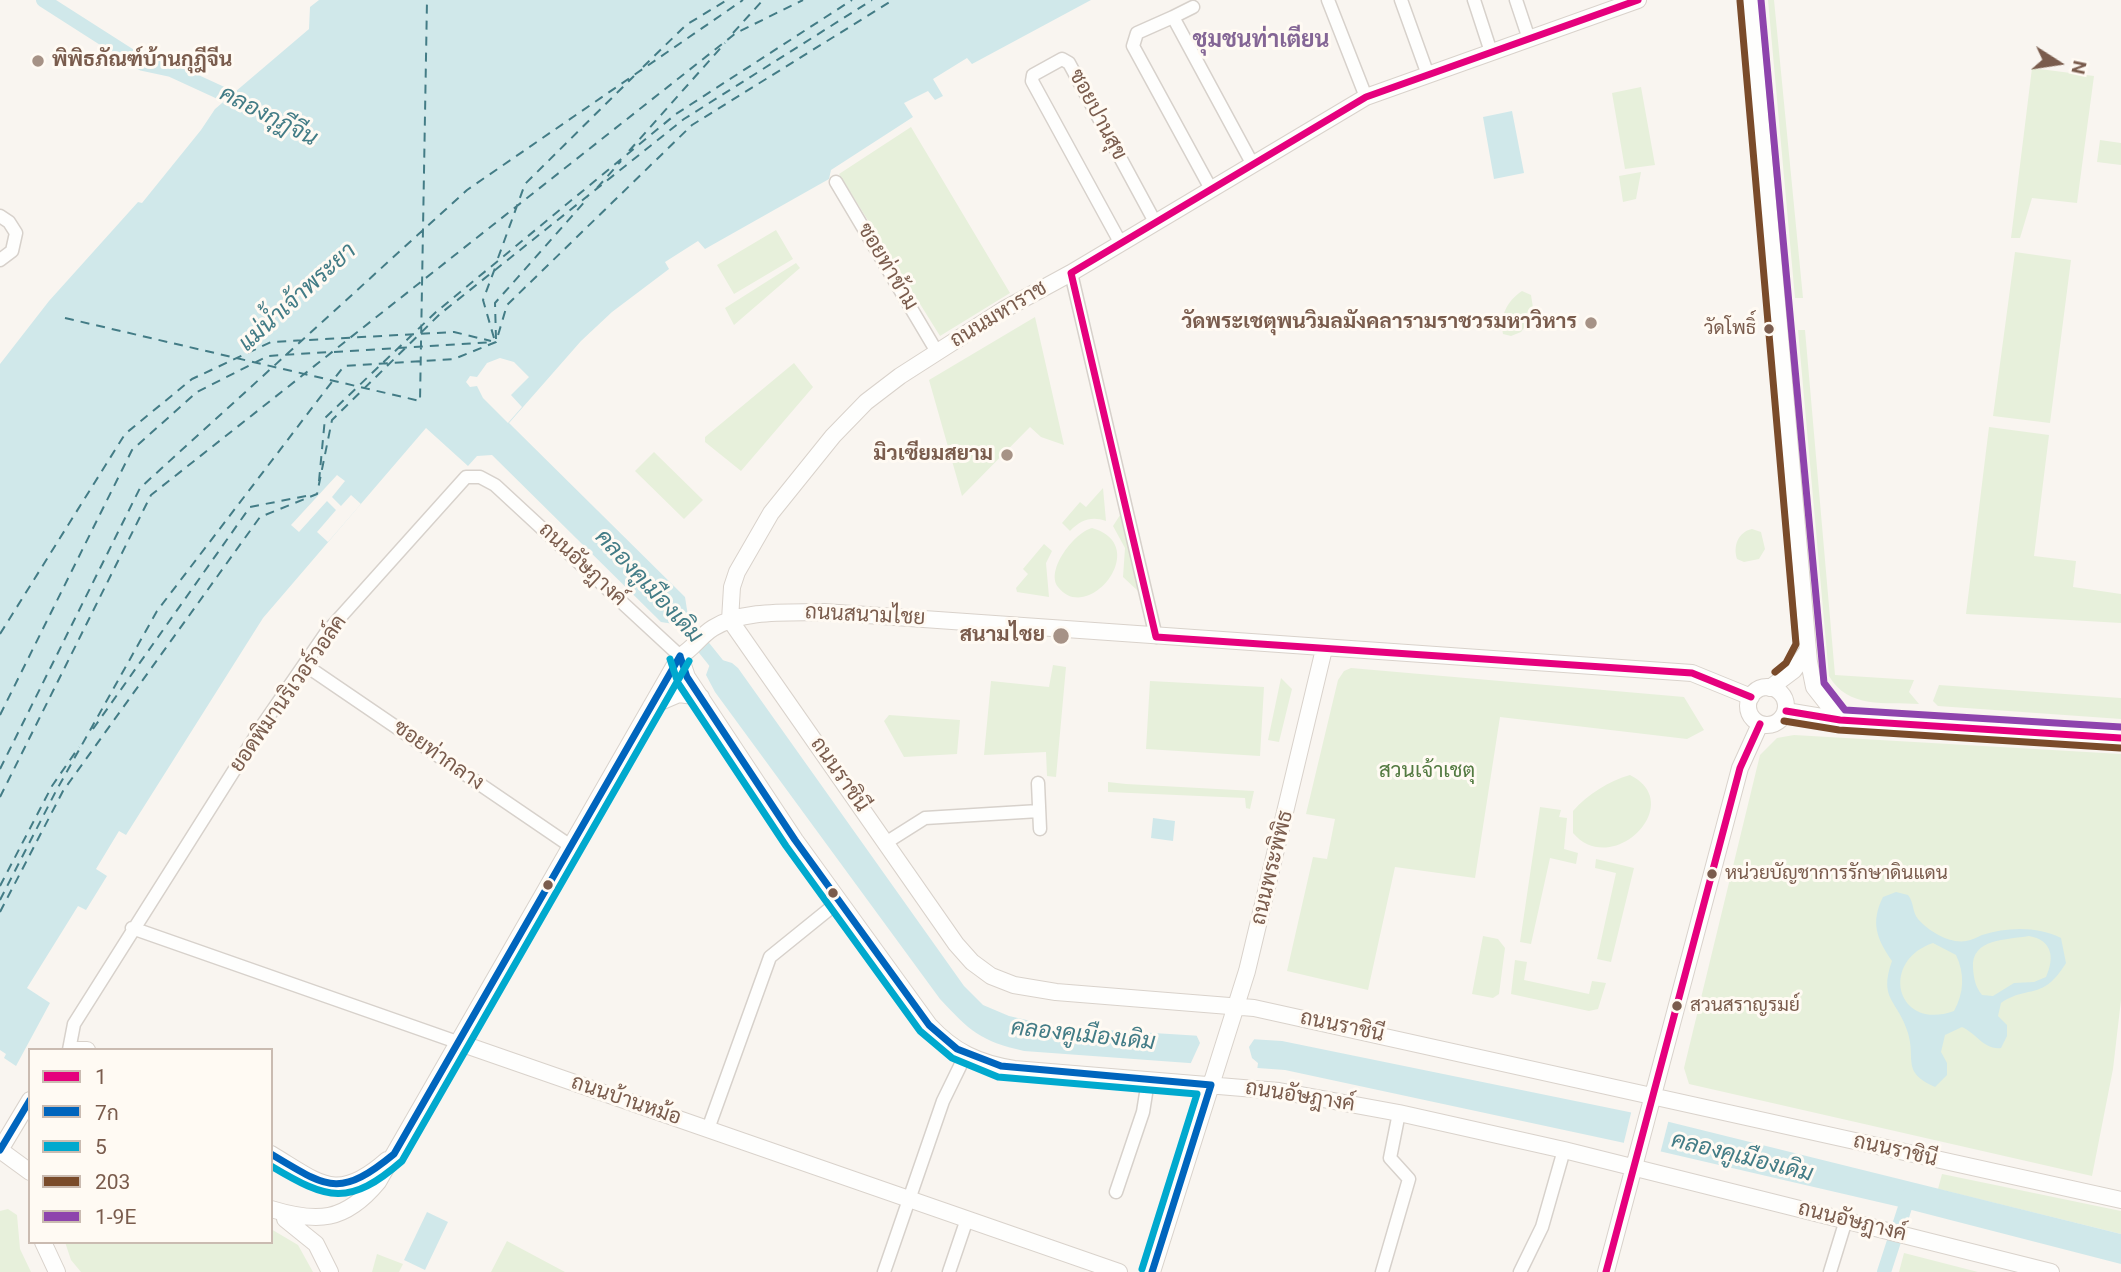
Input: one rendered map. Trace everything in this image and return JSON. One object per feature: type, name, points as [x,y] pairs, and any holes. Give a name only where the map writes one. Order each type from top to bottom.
[{"type":"street","points":[[1328,0],[1366,97]]},
{"type":"street","points":[[1401,0],[1428,75]]},
{"type":"street","points":[[1474,0],[1491,52]]},
{"type":"street","points":[[1516,0],[1529,39]]},
{"type":"street","name":"ถนนมหาราช","points":[[730,620],[732,587],[737,572],[771,513],[833,436],[866,402],[937,352],[1003,310],[1071,273],[1366,97],[1638,0]]},
{"type":"street","points":[[1750,0],[1808,650],[1814,687],[1840,720]]},
{"type":"street","points":[[1193,7],[1137,33],[1133,46],[1211,189]]},
{"type":"street","points":[[1173,17],[1253,164]]},
{"type":"street","name":"ซอยปานสุข","points":[[1120,242],[1032,81],[1033,75],[1062,59],[1069,63],[1155,222]]},
{"type":"street","name":"ซอยท่าข้าม","points":[[836,182],[937,352]]},
{"type":"street","points":[[0,216],[9,222],[16,233],[12,251],[0,260]]},
{"type":"street","points":[[1071,273],[1156,637]]},
{"type":"street","name":"ถนนอัษฎางค์","points":[[474,475],[495,485],[685,653]]},
{"type":"street","name":"ยอดพิมานริเวอร์วอล์ค","points":[[71,1048],[74,1024],[132,928],[305,664],[327,633],[461,481],[474,475]]},
{"type":"street","name":"ถนนสนามไชย","points":[[273,1210],[312,1220],[347,1210],[368,1195],[572,847],[651,706],[685,653],[711,629],[730,620],[771,614],[824,612],[1692,673],[1751,697]]},
{"type":"street","name":"ถนนราชินี","points":[[730,620],[956,944],[972,962],[991,976],[1014,985],[1046,991],[1237,1006],[1650,1105],[2121,1200]]},
{"type":"street","name":"ถนนพระพิพิธ","points":[[1152,1272],[1237,1006],[1261,921],[1324,649]]},
{"type":"street","points":[[1760,724],[1751,715],[1751,697],[1760,689],[1776,684],[1794,670],[1808,650]]},
{"type":"street","points":[[651,706],[679,694],[701,697],[685,653]]},
{"type":"street","name":"ซอยท่ากลาง","points":[[305,664],[572,847]]},
{"type":"street","points":[[1760,724],[1778,722],[1786,711],[1782,694],[1776,684]]},
{"type":"street","name":"ถนนอัษฎางค์","points":[[701,697],[838,902],[929,1025],[965,1056],[989,1065],[1014,1069],[1279,1091],[1399,1113],[1564,1150],[1635,1160],[1846,1220],[2051,1272]]},
{"type":"street","points":[[1786,711],[1840,720],[2121,738]]},
{"type":"street","points":[[1605,1272],[1740,768],[1760,724]]},
{"type":"street","points":[[1038,783],[1040,829]]},
{"type":"street","points":[[887,842],[925,818],[1039,811]]},
{"type":"street","points":[[708,1129],[770,957],[838,902]]},
{"type":"street","name":"ถนนบ้านหม้อ","points":[[132,928],[967,1219],[1092,1268],[1119,1272]]},
{"type":"street","points":[[884,1272],[943,1101],[965,1056]]},
{"type":"street","points":[[1116,1192],[1140,1121],[1148,1082]]},
{"type":"street","points":[[5,1153],[28,1104]]},
{"type":"street","points":[[1382,1272],[1409,1179],[1390,1158],[1399,1113]]},
{"type":"street","points":[[1520,1272],[1542,1227],[1564,1150]]},
{"type":"street","points":[[5,1153],[28,1163]]},
{"type":"street","points":[[5,1153],[28,1170]]},
{"type":"street","points":[[273,1155],[315,1180],[337,1187],[357,1183],[394,1154]]},
{"type":"street","points":[[273,1211],[301,1229],[316,1244],[330,1272]]},
{"type":"street","points":[[949,1272],[967,1219]]},
{"type":"street","points":[[1830,1272],[1846,1220]]},
{"type":"street","points":[[44,1244],[59,1272]]},
{"type":"street","points":[[53,1244],[59,1272]]},
{"type":"green space","points":[[1768,0],[1774,0],[1803,298],[1795,298]]},
{"type":"green space","points":[[2032,68],[2094,76],[2077,203],[2032,198],[2020,238],[2011,238]]},
{"type":"green space","points":[[1641,87],[1655,165],[1625,169],[1612,93]]},
{"type":"green space","points":[[911,127],[1010,293],[940,336],[839,174]]},
{"type":"green space","points":[[2100,140],[2121,143],[2121,165],[2097,162]]},
{"type":"green space","points":[[1641,172],[1636,199],[1623,202],[1619,176]]},
{"type":"green space","points":[[776,230],[793,259],[734,294],[717,265]]},
{"type":"green space","points":[[2015,252],[2071,260],[2050,423],[1993,416]]},
{"type":"green space","points":[[796,263],[800,268],[734,325],[725,308]]},
{"type":"green space","points":[[1522,291],[1531,295],[1534,314],[1521,332],[1511,336],[1503,334],[1505,310]]},
{"type":"green space","points":[[1035,317],[1064,445],[1041,437],[1030,427],[962,496],[929,380]]},
{"type":"green space","points":[[1798,330],[1805,330],[1835,675],[1914,680],[1909,692],[1919,704],[1868,702],[1857,699],[1837,687],[1829,676]]},
{"type":"green space","points":[[794,363],[813,387],[741,471],[705,442],[705,437]]},
{"type":"green space","points":[[1989,427],[2049,435],[2034,556],[2076,561],[2073,587],[2121,594],[2121,623],[1966,614]]},
{"type":"green space","points":[[654,452],[703,500],[684,519],[635,471]]},
{"type":"green space","points":[[1103,488],[1106,521],[1086,520],[1070,531],[1062,523],[1080,502],[1086,507]]},
{"type":"green space","points":[[1122,512],[1138,591],[1123,577],[1125,548],[1113,526]]},
{"type":"green space","points":[[1092,528],[1109,537],[1117,550],[1116,564],[1109,578],[1098,590],[1085,597],[1071,596],[1058,587],[1055,571],[1070,544]]},
{"type":"green space","points":[[1752,529],[1761,532],[1765,549],[1759,559],[1744,562],[1737,559],[1736,545],[1743,533]]},
{"type":"green space","points":[[1044,544],[1052,551],[1046,563],[1049,597],[1017,592],[1016,588],[1028,574],[1023,569]]},
{"type":"green space","points":[[1053,665],[1066,667],[1056,777],[1047,776],[1046,752],[984,755],[991,681],[1049,687]]},
{"type":"green space","name":"สวนเจ้าเชตุ","points":[[1351,668],[1684,697],[1704,730],[1687,739],[1500,717],[1475,878],[1395,867],[1368,990],[1287,971],[1313,857],[1327,859],[1335,819],[1306,814],[1338,680],[1344,671]]},
{"type":"green space","points":[[1281,678],[1292,689],[1279,742],[1268,740]]},
{"type":"green space","points":[[1150,681],[1264,687],[1260,756],[1146,749]]},
{"type":"green space","points":[[1939,685],[2121,698],[2121,719],[1938,706],[1933,701]]},
{"type":"green space","points":[[889,715],[960,720],[957,754],[904,757],[884,721]]},
{"type":"green space","name":"สวนสราญรมย์","points":[[1794,735],[2121,754],[2121,1000],[2113,1069],[2092,1176],[1689,1084],[1684,1068],[1760,755],[1777,738]]},
{"type":"green space","points":[[1630,775],[1646,788],[1651,803],[1648,818],[1638,832],[1623,843],[1607,847],[1589,845],[1573,833],[1573,811],[1599,789]]},
{"type":"green space","points":[[1108,782],[1254,791],[1250,809],[1246,808],[1245,798],[1108,792]]},
{"type":"green space","points":[[1540,807],[1561,810],[1559,817],[1567,818],[1564,849],[1578,853],[1576,864],[1550,858],[1531,944],[1520,942]]},
{"type":"green space","points":[[1596,859],[1634,868],[1611,962],[1597,959],[1616,873],[1595,868]]},
{"type":"green space","points":[[1483,936],[1498,939],[1505,948],[1499,994],[1493,998],[1472,994]]},
{"type":"green space","points":[[1515,960],[1527,962],[1524,980],[1589,994],[1592,981],[1606,983],[1598,1009],[1589,1011],[1511,994]]},
{"type":"green space","points":[[1942,1174],[2121,1211],[2121,1234],[1938,1189]]},
{"type":"green space","points":[[8,1209],[17,1215],[20,1249],[31,1272],[0,1272],[0,1211]]},
{"type":"green space","points":[[273,1230],[298,1245],[313,1272],[81,1272],[71,1260],[66,1244],[273,1244]]},
{"type":"green space","points":[[507,1241],[565,1272],[491,1272]]},
{"type":"green space","points":[[1904,1253],[1978,1272],[1899,1272]]},
{"type":"green space","points":[[377,1254],[403,1264],[399,1272],[372,1272]]},
{"type":"water","name":"แม่น้ำเจ้าพระยา","points":[[319,0],[1091,0],[972,64],[967,58],[933,79],[943,96],[935,100],[928,91],[904,103],[913,117],[831,170],[829,179],[705,249],[698,241],[665,262],[669,269],[612,312],[581,341],[509,423],[685,597],[688,616],[680,625],[661,622],[492,455],[477,456],[468,466],[426,428],[263,618],[126,835],[119,831],[96,869],[107,876],[86,910],[78,906],[27,988],[50,1003],[16,1066],[4,1058],[6,1054],[0,1050],[0,364],[49,301],[138,202],[142,203],[215,109],[309,29],[310,7]]},
{"type":"water","points":[[1512,111],[1524,173],[1494,179],[1483,117]]},
{"type":"water","points":[[719,659],[738,668],[964,986],[983,1005],[1009,1016],[1057,1027],[1282,1041],[1629,1112],[2121,1234],[2121,1264],[1900,1207],[1620,1142],[1285,1070],[1024,1051],[986,1039],[968,1027],[940,999],[715,692],[706,675],[710,664]]},
{"type":"water","points":[[1153,818],[1175,821],[1173,841],[1151,838]]},
{"type":"water","points":[[1896,892],[1908,895],[1922,924],[1953,941],[1966,941],[1992,932],[2012,929],[2042,931],[2061,938],[2066,963],[2050,983],[2001,1003],[1998,1016],[2007,1025],[2007,1036],[2001,1048],[1990,1047],[1962,1027],[1945,1035],[1941,1052],[1947,1063],[1947,1075],[1935,1087],[1924,1081],[1914,1070],[1908,1033],[1888,992],[1888,974],[1892,961],[1879,938],[1876,923],[1883,897]],"holes":[[[2029,936],[2043,941],[2050,951],[2046,977],[2034,982],[2014,983],[1993,996],[1982,995],[1975,982],[1973,968],[1978,951],[1992,942]],[[1933,943],[1956,955],[1962,983],[1954,1011],[1934,1015],[1919,1012],[1908,1003],[1902,992],[1901,978],[1905,964],[1916,952]]]},
{"type":"water","points":[[427,1212],[448,1222],[425,1270],[404,1260]]},
{"type":"pier","points":[[500,358],[514,362],[529,377],[511,395],[522,407],[508,423],[483,398],[477,386],[470,387],[466,382],[470,376],[477,377],[487,363]]},
{"type":"pier","points":[[337,475],[345,481],[332,497],[341,506],[351,495],[361,504],[328,542],[317,532],[336,510],[327,501],[299,532],[291,525]]},
{"type":"pier","points":[[1195,1032],[1257,1035],[1249,1047],[1252,1058],[1258,1063],[1257,1071],[1189,1067],[1200,1043]]},
{"type":"pier","points":[[1632,1109],[1669,1119],[1660,1154],[1623,1146]]},
{"type":"waterway","name":"คลองกุฎีจีน","points":[[43,0],[143,64],[171,70],[245,104]]},
{"type":"waterway","name":"คลองคูเมืองเดิม","points":[[672,608],[725,674]]},
{"type":"waterway","points":[[1884,1272],[1909,1195]]},
{"type":"ferry route","points":[[65,318],[420,401],[427,0]]},
{"type":"ferry route","points":[[643,67],[686,25],[727,0]]},
{"type":"ferry route","points":[[0,769],[140,488],[467,190],[743,0]]},
{"type":"ferry route","points":[[733,33],[763,0]]},
{"type":"ferry route","points":[[0,797],[151,495],[736,33],[803,0]]},
{"type":"ferry route","points":[[319,481],[325,418],[436,312],[676,114],[852,0]]},
{"type":"ferry route","points":[[0,912],[63,791],[260,517],[317,494],[332,420],[440,314],[684,119],[872,0]]},
{"type":"ferry route","points":[[0,900],[56,791],[157,611],[344,366],[454,359],[496,342],[507,305],[692,125],[893,0]]},
{"type":"ferry route","points":[[629,151],[725,43]]},
{"type":"ferry route","points":[[498,258],[525,184],[634,76]]},
{"type":"ferry route","points":[[597,188],[621,161]]},
{"type":"ferry route","points":[[496,339],[495,303],[588,198]]},
{"type":"ferry route","points":[[494,338],[483,300],[497,263]]},
{"type":"ferry route","points":[[0,634],[125,434],[192,379],[271,342],[454,332],[491,341]]},
{"type":"ferry route","points":[[334,352],[493,342]]},
{"type":"ferry route","points":[[0,715],[132,450],[197,392],[268,356],[329,352]]},
{"type":"ferry route","points":[[93,729],[250,507],[311,495]]},
{"type":"ferry route","points":[[0,886],[52,786],[79,747]]},
{"type":"transit line","name":"1","points":[[1638,0],[1366,97],[1071,273],[1156,637],[1692,673],[1751,697]]},
{"type":"transit line","name":"1-9E","points":[[1761,0],[1824,683],[1845,710],[2121,727]]},
{"type":"transit line","name":"203","points":[[1740,1],[1796,644],[1786,663],[1775,672]]},
{"type":"transit line","name":"7ก","points":[[680,656],[687,677],[795,840],[929,1025],[957,1049],[1001,1066],[1211,1085],[1152,1272]]},
{"type":"transit line","name":"7ก","points":[[273,1155],[307,1175],[333,1184],[360,1178],[394,1154],[680,656]]},
{"type":"transit line","name":"5","points":[[670,659],[678,683],[786,846],[920,1031],[952,1058],[998,1077],[1197,1094],[1142,1269]]},
{"type":"transit line","name":"5","points":[[273,1167],[308,1186],[338,1193],[352,1192],[367,1186],[402,1161],[689,661]]},
{"type":"transit line","name":"1","points":[[1786,711],[1840,720],[2121,738]]},
{"type":"transit line","name":"203","points":[[1784,721],[1839,730],[2120,748]]},
{"type":"transit line","name":"1","points":[[1606,1272],[1740,768],[1760,724]]},
{"type":"transit line","name":"7ก","points":[[0,1150],[28,1103]]},
{"type":"place","name":"พิพิธภัณฑ์บ้านกุฎีจีน","points":[[38,61]]},
{"type":"place","name":"วัดพระเชตุพนวิมลมังคลารามราชวรมหาวิหาร","points":[[1591,323]]},
{"type":"place","name":"วัดโพธิ์","points":[[1769,329]]},
{"type":"place","name":"มิวเซียมสยาม","points":[[1007,455]]},
{"type":"place","name":"สนามไชย","points":[[1061,636]]},
{"type":"place","name":"หน่วยบัญชาการรักษาดินแดน","points":[[1712,874]]},
{"type":"place","name":"สวนสราญรมย์","points":[[1677,1006]]},
{"type":"district","name":"ชุมชนท่าเตียน","points":[[1261,41]]}]
